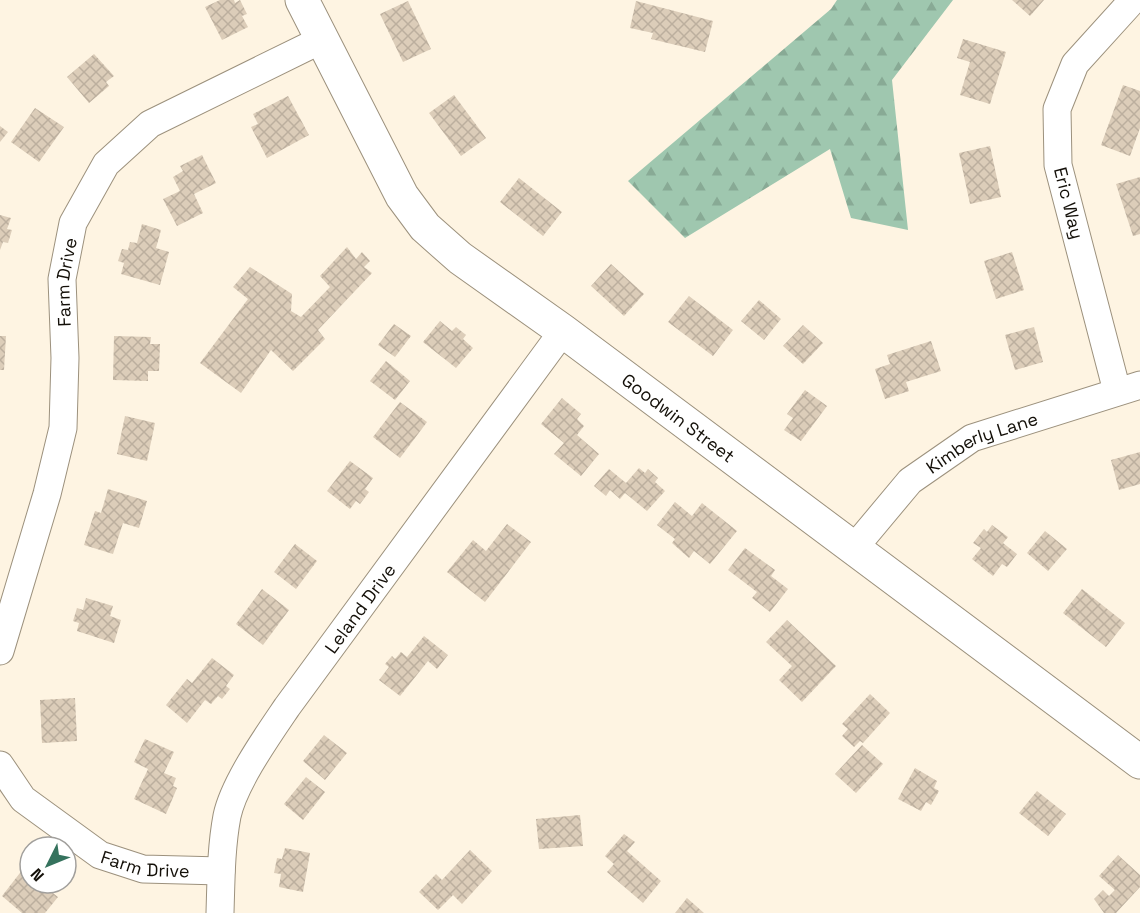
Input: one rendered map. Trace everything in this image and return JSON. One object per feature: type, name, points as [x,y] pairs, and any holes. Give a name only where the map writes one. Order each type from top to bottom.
[{"type":"street","name":"Goodwin Street","points":[[302,0],[402,196],[425,227],[460,258],[562,331],[1140,762]]},
{"type":"street","name":"Eric Way","points":[[1128,388],[1058,165],[1057,109],[1075,64],[1132,0]]},
{"type":"street","name":"Farm Drive","points":[[0,651],[47,494],[63,428],[62,279],[74,224],[106,164],[150,124],[321,40]]},
{"type":"street","name":"Leland Drive","points":[[220,913],[221,871],[227,814],[253,757],[287,706],[562,331]]},
{"type":"street","name":"Kimberly Lane","points":[[854,548],[910,481],[972,438],[1128,388]]},
{"type":"street","name":"Farm Drive","points":[[0,765],[23,799],[100,855],[143,869],[221,871]]},
{"type":"green space","points":[[837,0],[953,0],[892,80],[908,230],[851,218],[830,149],[685,238],[628,181],[831,9]]},
{"type":"building","points":[[220,0],[234,0],[235,3],[240,0],[247,14],[242,16],[248,27],[222,40],[205,7]]},
{"type":"building","points":[[1012,0],[1044,0],[1030,16]]},
{"type":"building","points":[[408,1],[431,49],[403,62],[380,14]]},
{"type":"building","points":[[636,1],[713,21],[705,52],[651,39],[653,33],[630,28]]},
{"type":"building","points":[[963,39],[1006,52],[990,104],[960,95],[970,62],[957,58]]},
{"type":"building","points":[[94,54],[114,76],[106,82],[109,86],[89,103],[67,77]]},
{"type":"building","points":[[1123,85],[1140,91],[1140,128],[1130,156],[1101,145]]},
{"type":"building","points":[[454,95],[486,138],[461,156],[429,113]]},
{"type":"building","points":[[288,96],[309,135],[267,158],[251,127],[258,124],[253,114]]},
{"type":"building","points":[[35,108],[64,127],[39,162],[11,142]]},
{"type":"building","points":[[0,126],[8,132],[0,142]]},
{"type":"building","points":[[990,146],[1001,197],[970,204],[959,153]]},
{"type":"building","points":[[202,155],[216,183],[194,194],[203,213],[177,226],[163,199],[180,191],[173,177],[183,171],[180,166]]},
{"type":"building","points":[[1140,177],[1140,234],[1133,236],[1116,184]]},
{"type":"building","points":[[519,178],[562,212],[543,236],[500,202]]},
{"type":"building","points":[[0,215],[11,218],[7,229],[12,230],[8,243],[3,242],[0,250]]},
{"type":"building","points":[[142,224],[161,230],[156,248],[169,252],[160,285],[121,274],[124,263],[118,261],[122,249],[128,250],[130,242],[137,243]]},
{"type":"building","points":[[347,247],[356,259],[362,252],[370,261],[364,267],[372,273],[318,330],[325,339],[293,371],[271,350],[241,393],[200,363],[248,299],[233,287],[250,267],[292,294],[291,311],[301,317],[330,287],[320,276]]},
{"type":"building","points":[[1012,252],[1024,290],[996,299],[984,261]]},
{"type":"building","points":[[611,264],[644,294],[624,316],[591,286]]},
{"type":"building","points":[[689,296],[733,330],[713,356],[668,322]]},
{"type":"building","points":[[759,300],[781,319],[764,340],[741,321]]},
{"type":"building","points":[[440,321],[452,331],[456,327],[466,335],[463,339],[473,348],[456,368],[423,342]]},
{"type":"building","points":[[394,324],[411,336],[395,357],[378,345]]},
{"type":"building","points":[[803,325],[823,343],[803,364],[783,346]]},
{"type":"building","points":[[1034,327],[1043,362],[1015,370],[1005,335]]},
{"type":"building","points":[[0,336],[6,336],[4,370],[0,370]]},
{"type":"building","points":[[114,336],[151,337],[150,344],[160,344],[159,371],[148,371],[148,381],[113,380]]},
{"type":"building","points":[[931,341],[941,371],[906,382],[909,391],[885,399],[875,369],[890,364],[887,355]]},
{"type":"building","points":[[386,361],[410,381],[395,400],[370,381]]},
{"type":"building","points":[[805,390],[827,406],[801,441],[784,430],[793,418],[787,414]]},
{"type":"building","points":[[562,398],[581,414],[577,419],[584,426],[577,435],[599,454],[581,476],[554,454],[564,443],[541,424]]},
{"type":"building","points":[[400,402],[427,422],[400,458],[373,437]]},
{"type":"building","points":[[125,416],[155,423],[147,461],[117,454]]},
{"type":"building","points":[[1140,452],[1140,484],[1119,490],[1111,460]]},
{"type":"building","points":[[350,461],[373,478],[365,489],[369,492],[360,504],[356,501],[350,509],[327,491]]},
{"type":"building","points":[[639,468],[645,473],[648,469],[658,478],[655,482],[665,491],[647,511],[625,493],[620,499],[610,490],[606,496],[594,486],[609,469],[626,483]]},
{"type":"building","points":[[108,489],[147,501],[139,528],[123,523],[113,554],[84,545],[95,511],[101,513]]},
{"type":"building","points":[[675,502],[692,516],[702,503],[737,531],[710,564],[694,551],[689,558],[672,543],[675,539],[657,525]]},
{"type":"building","points":[[507,524],[531,542],[485,602],[447,572],[473,540],[486,551]]},
{"type":"building","points":[[992,525],[1008,537],[1003,543],[1017,554],[1007,567],[1002,564],[993,576],[972,559],[981,548],[973,543],[984,529],[987,532]]},
{"type":"building","points":[[1045,531],[1067,549],[1048,571],[1027,553]]},
{"type":"building","points":[[295,544],[317,561],[296,589],[274,572]]},
{"type":"building","points":[[745,548],[775,570],[771,576],[788,589],[770,612],[752,598],[757,592],[728,570]]},
{"type":"building","points":[[262,589],[289,610],[263,645],[236,624]]},
{"type":"building","points":[[1082,589],[1125,623],[1106,647],[1063,613]]},
{"type":"building","points":[[86,598],[113,606],[110,616],[121,620],[114,643],[77,631],[79,623],[73,621],[77,608],[83,610]]},
{"type":"building","points":[[787,620],[836,666],[802,702],[779,680],[792,666],[766,642]]},
{"type":"building","points":[[424,636],[448,655],[437,669],[428,661],[400,696],[379,680],[389,667],[385,664],[392,656],[395,659],[401,652],[407,657]]},
{"type":"building","points":[[212,658],[234,675],[226,686],[230,689],[222,699],[218,696],[211,704],[205,700],[187,723],[166,705],[187,679],[192,683]]},
{"type":"building","points":[[870,694],[890,713],[863,743],[860,741],[854,747],[842,736],[848,729],[842,724]]},
{"type":"building","points":[[75,698],[77,741],[42,743],[40,700]]},
{"type":"building","points":[[324,735],[347,753],[325,780],[303,761]]},
{"type":"building","points":[[145,739],[174,752],[164,773],[176,778],[173,786],[177,788],[166,814],[134,799],[148,769],[134,762]]},
{"type":"building","points":[[862,745],[883,764],[856,793],[835,774]]},
{"type":"building","points":[[915,768],[937,781],[934,788],[939,791],[931,805],[926,802],[921,811],[898,799]]},
{"type":"building","points":[[306,777],[325,792],[303,820],[284,804]]},
{"type":"building","points":[[1037,791],[1066,814],[1048,836],[1019,813]]},
{"type":"building","points":[[580,815],[583,846],[539,849],[536,819]]},
{"type":"building","points":[[624,834],[635,842],[627,851],[661,881],[643,903],[607,872],[614,864],[605,856]]},
{"type":"building","points":[[285,848],[310,853],[303,892],[279,887],[281,874],[274,873],[277,858],[282,859]]},
{"type":"building","points":[[470,850],[492,871],[462,904],[453,895],[438,910],[419,892],[436,874],[442,880]]},
{"type":"building","points":[[1118,855],[1140,875],[1140,887],[1116,913],[1104,913],[1094,899],[1103,890],[1109,896],[1115,890],[1099,876]]},
{"type":"building","points":[[18,875],[18,895],[55,895],[58,897],[45,913],[22,913],[2,896]]},
{"type":"building","points":[[687,898],[704,913],[675,913]]}]
